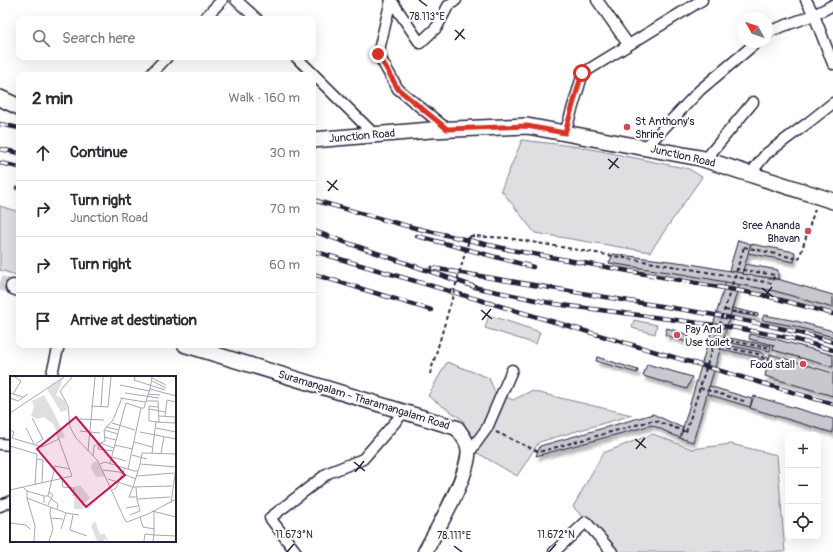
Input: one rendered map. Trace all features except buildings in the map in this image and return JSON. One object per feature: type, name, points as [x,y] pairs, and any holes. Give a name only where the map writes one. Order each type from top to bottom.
[{"type":"main road","points":[[0,98],[16,106]]},
{"type":"main road","name":"Junction Road","points":[[316,140],[447,129],[527,126],[705,160],[826,199]]},
{"type":"main road","name":"Suramangalam - Tharamangalam Road","points":[[195,348],[457,428],[468,446],[468,454]]},
{"type":"main road","points":[[427,551],[450,506],[468,461],[468,454]]},
{"type":"street","points":[[207,16],[222,0]]},
{"type":"street","points":[[236,0],[254,16]]},
{"type":"street","points":[[391,0],[420,43],[437,27],[448,6],[456,0]]},
{"type":"street","points":[[391,0],[378,54],[398,89],[447,129]]},
{"type":"street","points":[[597,0],[628,44]]},
{"type":"street","points":[[565,133],[582,73],[702,0]]},
{"type":"street","points":[[806,0],[814,15],[833,64]]},
{"type":"street","points":[[773,30],[814,15],[833,5]]},
{"type":"street","points":[[645,148],[700,90],[750,48]]},
{"type":"street","points":[[153,72],[164,60]]},
{"type":"street","points":[[299,60],[311,72]]},
{"type":"street","points":[[316,77],[375,135]]},
{"type":"street","points":[[705,160],[753,102]]},
{"type":"street","points":[[750,174],[766,154],[833,103]]},
{"type":"street","points":[[51,376],[58,348]]},
{"type":"street","points":[[468,454],[487,428],[512,370]]},
{"type":"street","points":[[296,552],[270,518],[328,473],[363,458],[404,412]]},
{"type":"street","points":[[0,444],[10,445]]},
{"type":"street","points":[[0,506],[10,501]]},
{"type":"street","points":[[554,552],[586,522],[612,552]]},
{"type":"path","points":[[487,428],[539,452],[654,420],[686,432],[744,247],[799,259],[826,199]]},
{"type":"path","points":[[430,374],[470,236],[508,238],[771,283],[775,275],[737,269]]},
{"type":"path","points":[[724,310],[755,315]]},
{"type":"path","points":[[716,338],[769,348]]},
{"type":"path","points":[[714,345],[758,354],[766,360]]},
{"type":"path","points":[[700,388],[747,402]]},
{"type":"shaded area","points":[[522,140],[581,147],[689,169],[702,177],[650,252],[535,233],[501,190]]},
{"type":"shaded area","points":[[0,206],[16,211],[16,275],[0,270]]},
{"type":"shaded area","points":[[489,315],[540,332],[536,344],[485,328]]},
{"type":"shaded area","points":[[634,320],[657,325],[655,334],[632,328]]},
{"type":"shaded area","points":[[447,362],[489,378],[495,392],[513,400],[531,391],[632,415],[539,442],[517,476],[474,451],[463,420],[428,396]]},
{"type":"shaded area","points":[[653,434],[692,449],[731,444],[777,455],[785,552],[618,552],[573,507],[603,453]]},
{"type":"tunnel","points":[[0,283],[13,287]]},
{"type":"railway","points":[[0,124],[16,127]]},
{"type":"railway","points":[[0,149],[16,152]]},
{"type":"railway","points":[[0,163],[16,166]]},
{"type":"railway","points":[[316,201],[407,226],[511,250],[763,295],[833,314]]},
{"type":"railway","points":[[316,232],[478,288],[555,304],[737,328],[790,338],[833,350]]},
{"type":"railway","points":[[417,236],[533,267]]},
{"type":"railway","points":[[316,252],[833,404]]},
{"type":"railway","points":[[432,268],[732,318],[833,342]]},
{"type":"railway","points":[[316,275],[431,310]]},
{"type":"place","name":"St Anthony's Shrine","points":[[627,127]]},
{"type":"place","name":"Sree Ananda Bhavan","points":[[808,231]]},
{"type":"place","name":"Pay And Use toilet","points":[[677,335]]},
{"type":"place","name":"Food stall","points":[[803,364]]},
{"type":"route","points":[[378,54],[398,89],[447,129],[527,126],[565,133],[582,73]]}]
